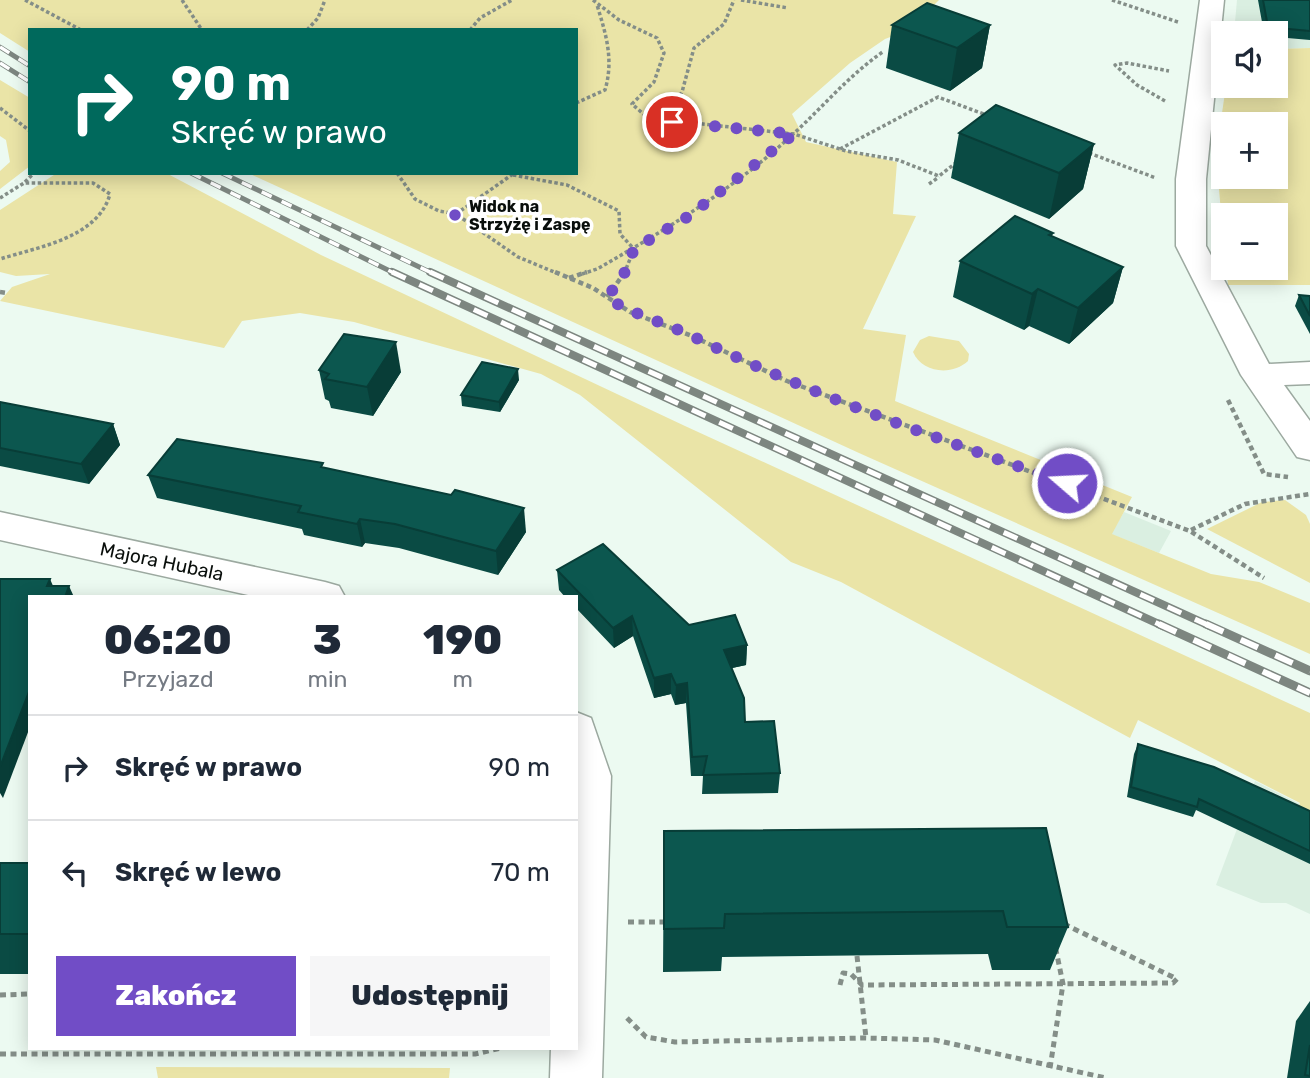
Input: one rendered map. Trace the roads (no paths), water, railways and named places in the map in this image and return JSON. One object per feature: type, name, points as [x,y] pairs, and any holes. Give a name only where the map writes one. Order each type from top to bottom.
[{"type":"street","points":[[1212,0],[1196,115],[1189,228],[1191,246],[1258,375],[1310,448]]},
{"type":"street","points":[[1258,375],[1310,373]]},
{"type":"street","name":"Majora Hubala","points":[[0,526],[316,595]]},
{"type":"street","points":[[578,737],[589,776],[578,1032]]},
{"type":"street","points":[[576,1078],[577,1050]]},
{"type":"railway","points":[[0,47],[28,65]]},
{"type":"railway","points":[[0,63],[28,81]]},
{"type":"railway","points":[[195,175],[396,274]]},
{"type":"railway","points":[[226,175],[434,274]]},
{"type":"railway","points":[[392,272],[1163,626]]},
{"type":"railway","points":[[430,272],[1210,626]]},
{"type":"railway","points":[[1159,624],[1310,693]]},
{"type":"railway","points":[[1206,624],[1310,671]]},
{"type":"place","name":"Widok na Strzyżę i Zaspę","points":[[455,215]]}]
